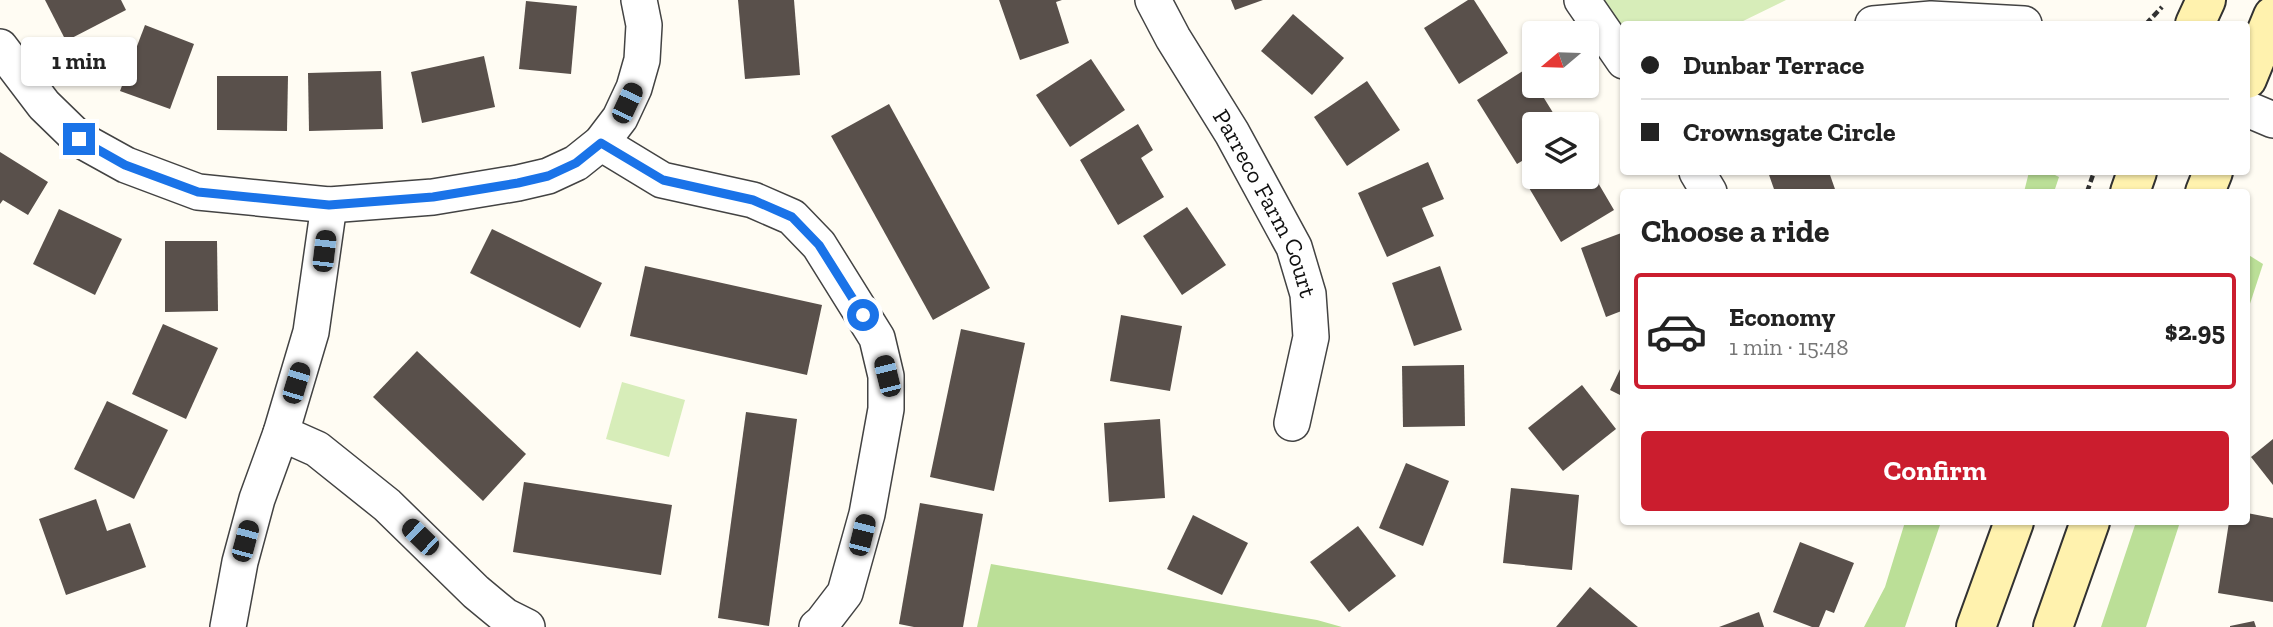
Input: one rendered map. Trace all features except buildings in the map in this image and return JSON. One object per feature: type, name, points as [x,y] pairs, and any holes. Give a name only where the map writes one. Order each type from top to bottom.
[{"type":"main road","points":[[2196,21],[2206,0]]},
{"type":"main road","points":[[2250,72],[2273,16]]},
{"type":"main road","points":[[1976,627],[2013,525]]},
{"type":"main road","points":[[2053,627],[2089,525]]},
{"type":"street","points":[[0,47],[44,105],[79,139],[125,165],[198,192],[329,205],[433,197],[518,183],[548,176],[576,163],[601,143],[620,118],[634,88],[642,60],[644,25],[639,0]]},
{"type":"street","name":"Parreco Farm Court","points":[[1153,0],[1173,38],[1232,133],[1294,247],[1308,295],[1311,337],[1292,423]]},
{"type":"street","points":[[1582,0],[1620,55]]},
{"type":"street","points":[[1908,21],[1968,21]]},
{"type":"street","points":[[2250,110],[2273,120]]},
{"type":"street","points":[[601,143],[663,180],[753,200],[792,217],[819,245],[877,338],[887,376],[886,410],[867,514],[845,593],[817,627]]},
{"type":"street","points":[[228,627],[253,511],[281,433],[311,332],[329,205]]},
{"type":"street","points":[[281,433],[317,449],[387,505],[486,600],[505,616],[527,627]]},
{"type":"path","points":[[2148,21],[2165,0]]},
{"type":"green space","points":[[1582,0],[1786,0],[1743,21],[1620,21],[1620,54],[1600,26],[1600,21],[1597,21]]},
{"type":"green space","points":[[2028,175],[2059,177],[2055,189],[2025,189]]},
{"type":"green space","points":[[2250,256],[2263,264],[2250,304]]},
{"type":"green space","points":[[622,382],[685,400],[669,457],[606,439]]},
{"type":"green space","points":[[1904,525],[1940,525],[1905,627],[1864,627],[1885,587]]},
{"type":"green space","points":[[2135,525],[2179,525],[2146,627],[2101,627]]},
{"type":"green space","points":[[991,564],[1317,620],[1342,627],[977,627]]},
{"type":"route","points":[[79,139],[125,165],[198,192],[329,205],[433,197],[518,183],[548,176],[576,163],[601,143],[663,180],[753,200],[792,217],[819,245],[863,315]]}]
